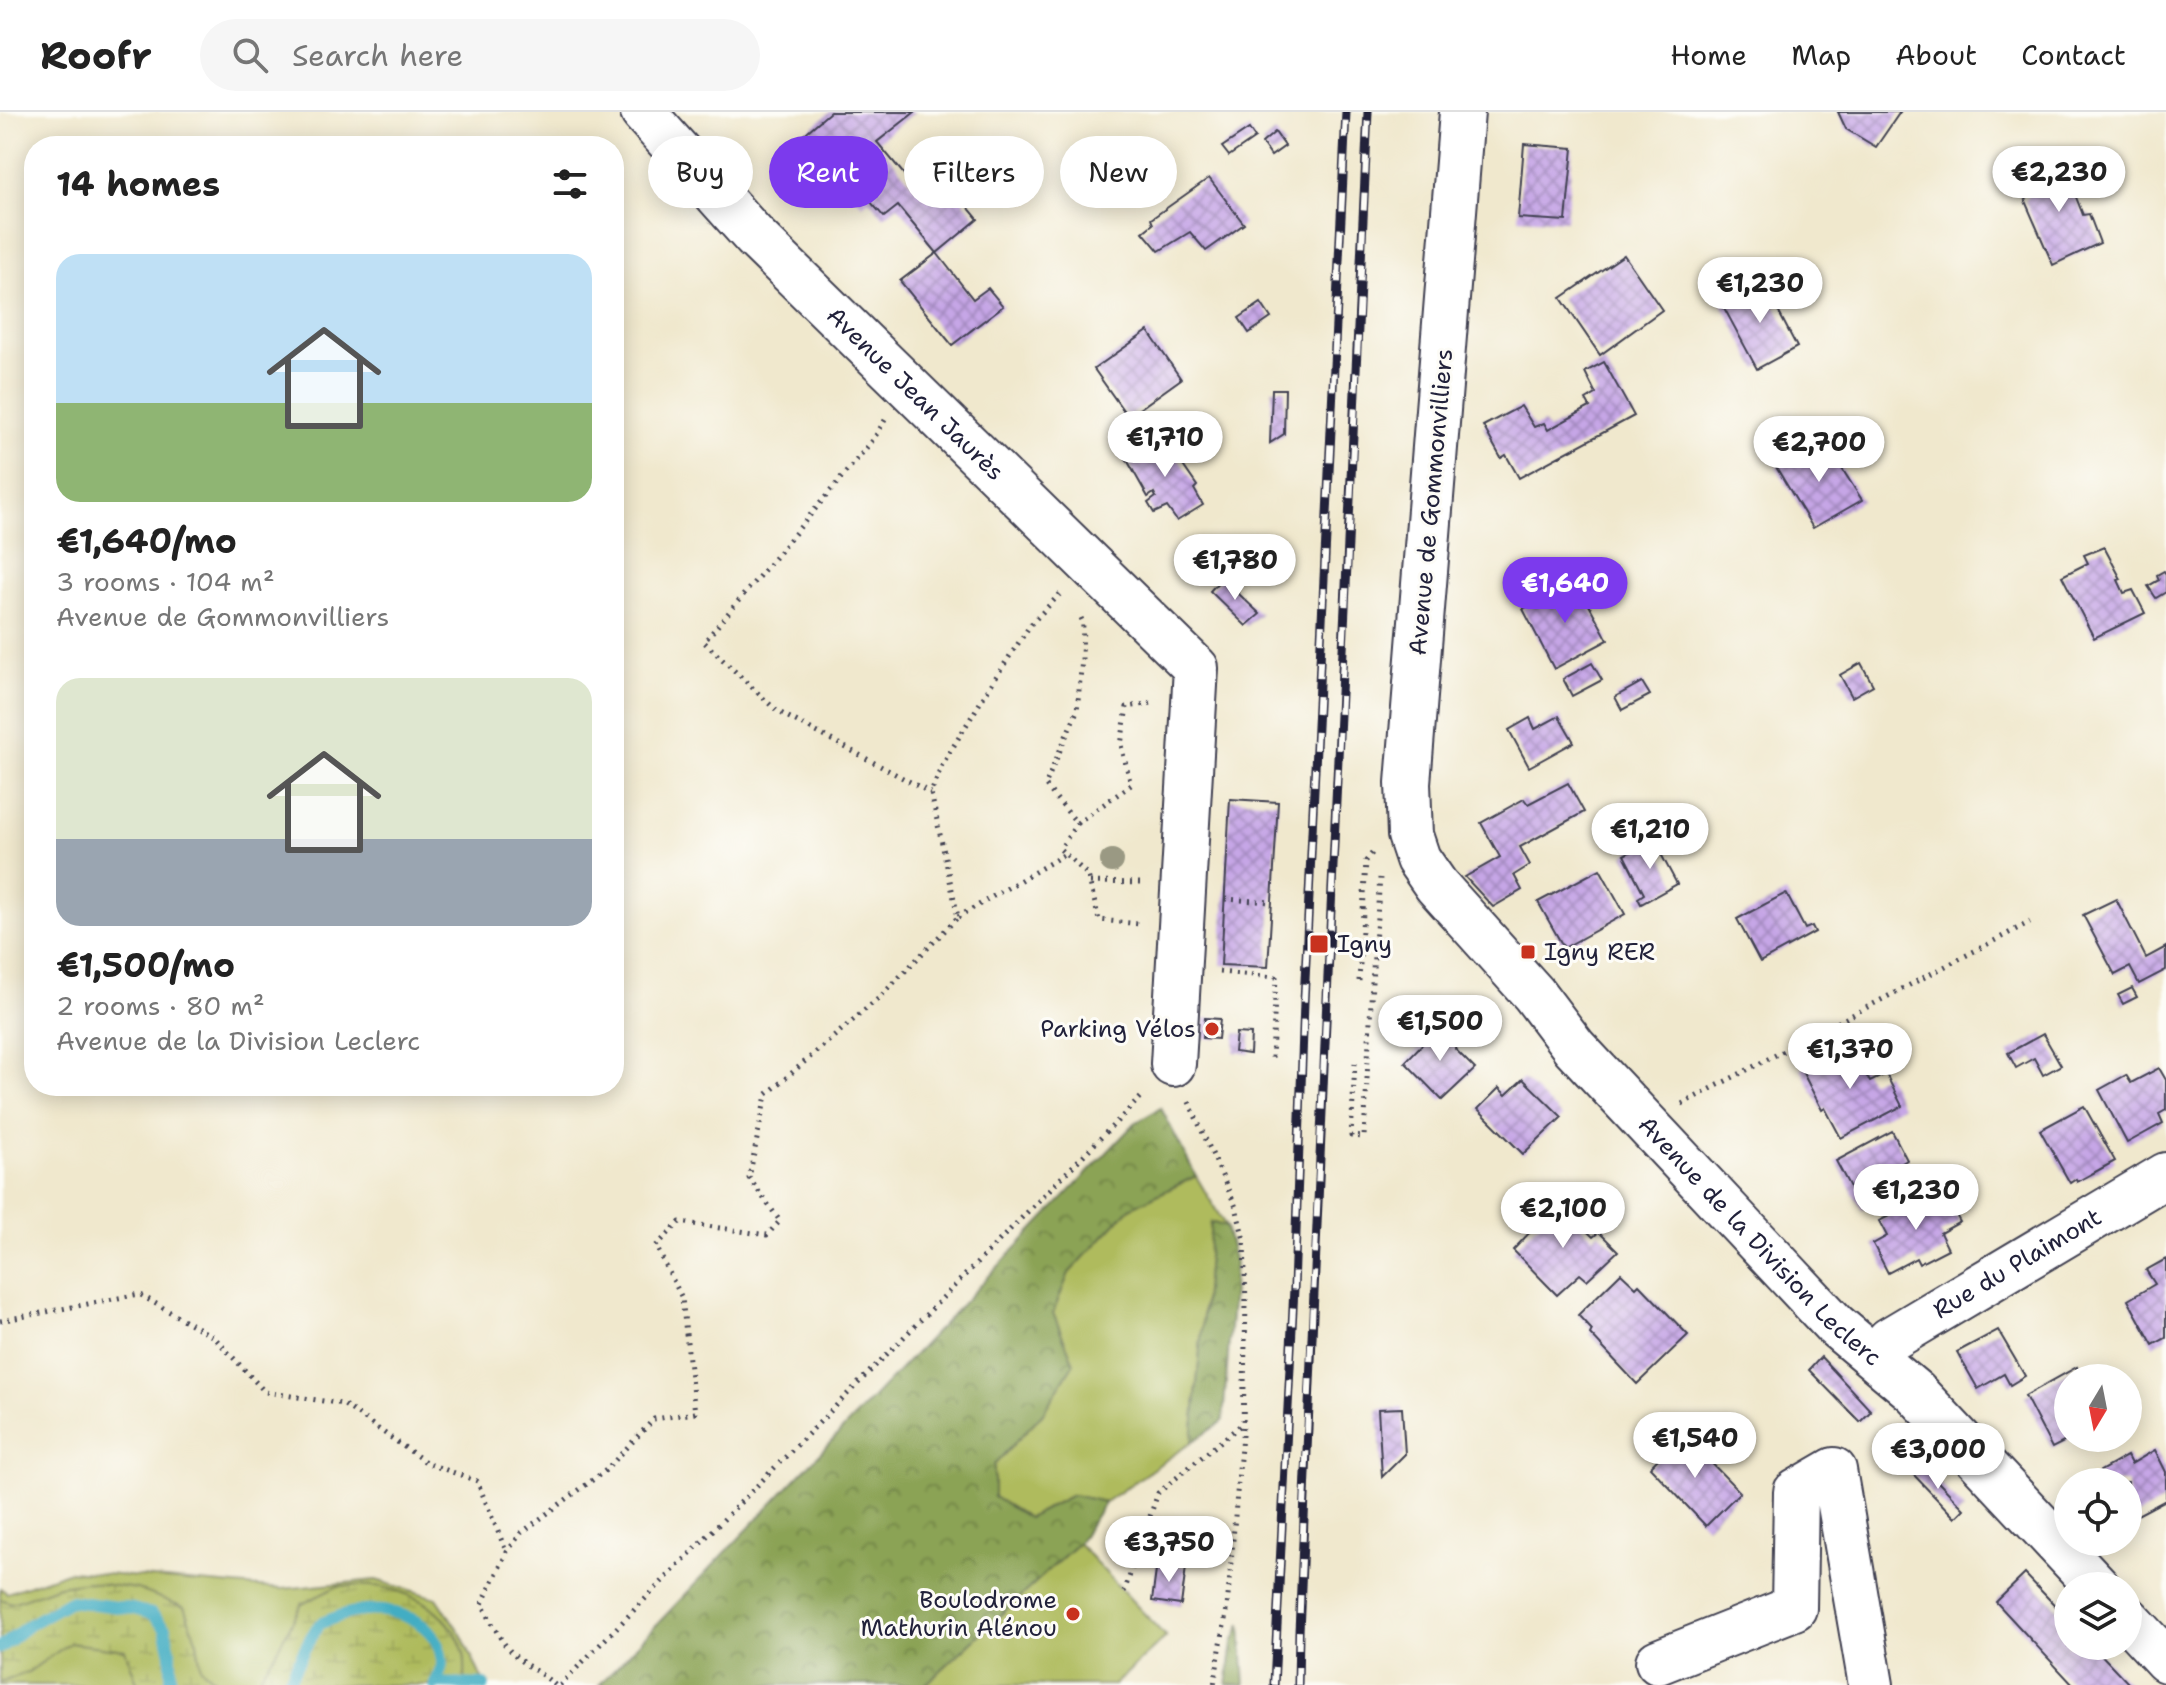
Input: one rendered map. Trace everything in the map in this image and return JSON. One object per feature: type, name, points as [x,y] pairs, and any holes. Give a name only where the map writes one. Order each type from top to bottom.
[{"type":"street","name":"Avenue Jean Jaurès","points":[[643,112],[755,237],[908,386],[1077,576],[1195,683]]},
{"type":"street","name":"Avenue de Gommonvilliers","points":[[1436,885],[1418,859],[1410,835],[1408,783],[1462,112]]},
{"type":"street","points":[[1173,1064],[1195,683]]},
{"type":"street","name":"Avenue de la Division Leclerc","points":[[1436,885],[1534,994],[1574,1047],[1835,1325],[1915,1392],[2084,1572]]},
{"type":"street","name":"Rue du Plaimont","points":[[1874,1357],[1889,1340],[2166,1175]]},
{"type":"street","points":[[1658,1662],[1794,1608],[1796,1492],[1834,1470],[1871,1685]]},
{"type":"street","points":[[2142,1634],[2166,1660]]},
{"type":"path","points":[[908,386],[873,440],[704,642],[777,711],[931,793]]},
{"type":"path","points":[[958,917],[931,793],[942,765],[1031,624],[1077,576]]},
{"type":"path","points":[[1077,576],[1083,622],[1077,711],[1045,785],[1077,823]]},
{"type":"path","points":[[1181,928],[1099,920],[1088,875],[1060,849],[1077,823],[1131,785],[1121,745],[1127,707],[1195,683]]},
{"type":"path","points":[[1359,981],[1366,861],[1372,852]]},
{"type":"path","points":[[1065,854],[958,917],[880,997],[766,1095],[749,1178],[780,1221],[767,1235],[680,1222],[656,1246],[682,1298],[695,1413],[654,1419],[606,1470],[521,1533],[507,1552],[482,1604],[513,1655],[558,1685],[1173,1064],[1236,1207],[1244,1240],[1243,1424],[1227,1608],[1214,1685]]},
{"type":"path","points":[[1090,882],[1184,885]]},
{"type":"path","points":[[1225,899],[1272,902]]},
{"type":"path","points":[[1355,1063],[1351,1136],[1364,1137],[1378,904]]},
{"type":"path","points":[[1646,1123],[2030,922]]},
{"type":"path","points":[[1212,972],[1276,977],[1272,1058]]},
{"type":"path","points":[[0,1321],[139,1294],[215,1338],[265,1392],[343,1404],[427,1463],[477,1481],[507,1552]]},
{"type":"path","points":[[1124,1592],[1158,1493],[1243,1424]]},
{"type":"green space","points":[[1161,1108],[1196,1176],[1130,1208],[1069,1273],[1053,1313],[1074,1363],[1043,1413],[994,1465],[994,1497],[1028,1518],[1072,1495],[1105,1502],[1078,1543],[925,1685],[599,1685],[1135,1123]]},
{"type":"green space","points":[[1196,1176],[1226,1227],[1211,1223],[1192,1442],[1105,1502],[1072,1495],[1028,1518],[994,1497],[994,1465],[1043,1413],[1053,1313],[1069,1273],[1130,1208]]},
{"type":"green space","points":[[1211,1222],[1226,1227],[1235,1263],[1223,1421],[1192,1442]]},
{"type":"green space","name":"Boulodrome Mathurin Alénou","points":[[1078,1543],[1166,1637],[1114,1685],[925,1685]]},
{"type":"green space","points":[[70,1571],[282,1589],[376,1580],[437,1598],[461,1634],[485,1685],[0,1685],[0,1588],[7,1593]]},
{"type":"green space","points":[[87,1582],[137,1589],[184,1607],[197,1642],[201,1668],[221,1685],[138,1685],[125,1650],[70,1643],[28,1672],[0,1683],[0,1599],[12,1603],[59,1586]]},
{"type":"green space","points":[[366,1585],[396,1590],[433,1609],[459,1640],[465,1658],[465,1685],[230,1685],[255,1683],[302,1604],[338,1586]]},
{"type":"green space","points":[[1241,1624],[1245,1685],[1227,1685],[1233,1643]]},
{"type":"building","points":[[830,112],[915,112],[885,136],[802,136]]},
{"type":"building","points":[[1838,112],[1900,112],[1876,147],[1846,129]]},
{"type":"building","points":[[1249,129],[1255,138],[1229,156],[1222,147]]},
{"type":"building","points":[[1275,132],[1285,146],[1271,156],[1262,143]]},
{"type":"building","points":[[1524,144],[1573,148],[1566,221],[1518,218]]},
{"type":"building","points":[[888,155],[904,174],[904,208],[969,208],[978,219],[937,253],[898,206],[884,217],[876,208],[888,208]]},
{"type":"building","points":[[2065,161],[2083,215],[2089,214],[2100,243],[2053,265],[2025,201],[2029,196],[2021,180]]},
{"type":"building","points":[[1209,178],[1244,224],[1206,251],[1190,232],[1159,251],[1143,232],[1153,224],[1151,219],[1167,208],[1177,208],[1177,201]]},
{"type":"building","points":[[937,253],[973,299],[988,288],[1003,306],[952,345],[900,281]]},
{"type":"building","points":[[1624,255],[1662,310],[1600,355],[1561,298]]},
{"type":"building","points":[[1763,282],[1797,347],[1757,369],[1722,304]]},
{"type":"building","points":[[1261,303],[1271,318],[1249,333],[1239,318]]},
{"type":"building","points":[[1148,331],[1181,379],[1128,417],[1094,369]]},
{"type":"building","points":[[1604,362],[1634,416],[1519,478],[1506,455],[1501,458],[1483,426],[1521,406],[1534,427],[1544,423],[1548,430],[1590,407],[1586,400],[1596,394],[1585,372]]},
{"type":"building","points":[[1272,389],[1285,389],[1284,434],[1270,443]]},
{"type":"building","points":[[1162,435],[1197,486],[1194,489],[1203,505],[1177,521],[1167,507],[1154,513],[1148,503],[1156,497],[1154,493],[1148,497],[1126,458]]},
{"type":"building","points":[[1823,439],[1862,500],[1813,528],[1776,467]]},
{"type":"building","points":[[2104,547],[2121,579],[2118,580],[2124,593],[2133,590],[2145,613],[2094,638],[2062,576],[2088,563],[2084,555]]},
{"type":"building","points":[[2164,571],[2166,592],[2156,598],[2148,586],[2159,580],[2157,575]]},
{"type":"building","points":[[1222,578],[1260,614],[1246,626],[1210,591]]},
{"type":"building","points":[[1576,581],[1608,640],[1554,669],[1523,609]]},
{"type":"building","points":[[1592,663],[1602,680],[1572,696],[1563,679]]},
{"type":"building","points":[[1861,663],[1873,685],[1852,697],[1840,675]]},
{"type":"building","points":[[1642,682],[1650,695],[1622,710],[1615,697]]},
{"type":"building","points":[[1559,716],[1574,742],[1529,767],[1509,730],[1530,718],[1535,729]]},
{"type":"building","points":[[1568,783],[1584,812],[1520,847],[1530,865],[1514,875],[1522,890],[1493,907],[1465,877],[1500,857],[1481,823],[1524,799],[1528,804]]},
{"type":"building","name":"Igny","points":[[1230,799],[1278,802],[1268,967],[1221,965]]},
{"type":"building","points":[[1653,839],[1677,884],[1641,904],[1638,898],[1644,894],[1624,855]]},
{"type":"building","points":[[1600,869],[1625,914],[1564,948],[1538,902]]},
{"type":"building","points":[[1786,893],[1805,929],[1812,926],[1815,932],[1760,962],[1737,919]]},
{"type":"building","points":[[2116,899],[2146,958],[2166,947],[2166,970],[2139,984],[2130,967],[2115,975],[2083,915]]},
{"type":"building","points":[[2132,988],[2137,997],[2123,1004],[2118,995]]},
{"type":"building","name":"Parking Vélos","points":[[1205,1018],[1220,1019],[1218,1039],[1203,1038]]},
{"type":"building","points":[[1436,1030],[1448,1030],[1456,1039],[1455,1049],[1475,1069],[1442,1100],[1405,1062]]},
{"type":"building","points":[[1236,1033],[1251,1034],[1250,1054],[1234,1052]]},
{"type":"building","points":[[2043,1034],[2061,1065],[2043,1075],[2034,1058],[2016,1068],[2008,1053]]},
{"type":"building","points":[[1849,1044],[1870,1082],[1886,1074],[1902,1106],[1841,1138],[1801,1069]]},
{"type":"building","points":[[2159,1068],[2166,1080],[2166,1110],[2159,1114],[2163,1123],[2127,1143],[2099,1090],[2126,1075],[2131,1083]]},
{"type":"building","points":[[1523,1079],[1562,1117],[1523,1154],[1478,1109],[1499,1088],[1506,1095]]},
{"type":"building","points":[[2084,1106],[2115,1161],[2070,1183],[2040,1130]]},
{"type":"building","points":[[1892,1131],[1907,1160],[1899,1165],[1908,1186],[1862,1210],[1836,1161]]},
{"type":"building","points":[[1941,1190],[1960,1222],[1940,1233],[1948,1249],[1919,1264],[1916,1258],[1888,1273],[1873,1244],[1887,1236],[1879,1221]]},
{"type":"building","points":[[1558,1203],[1593,1237],[1599,1232],[1618,1251],[1587,1280],[1580,1274],[1557,1295],[1513,1250]]},
{"type":"building","points":[[2166,1259],[2166,1338],[2153,1345],[2128,1300],[2155,1284],[2146,1270]]},
{"type":"building","points":[[1621,1273],[1636,1287],[1639,1284],[1688,1335],[1637,1384],[1590,1334],[1592,1330],[1578,1315]]},
{"type":"building","points":[[1998,1330],[2025,1376],[2010,1385],[2004,1374],[1978,1389],[1957,1352]]},
{"type":"building","points":[[1821,1357],[1871,1411],[1860,1422],[1809,1370]]},
{"type":"building","points":[[2054,1380],[2054,1447],[2052,1448],[2025,1396]]},
{"type":"building","points":[[1402,1408],[1405,1454],[1382,1477],[1378,1409]]},
{"type":"building","points":[[1888,1430],[1904,1446],[1894,1454],[1879,1439]]},
{"type":"building","points":[[1683,1434],[1740,1492],[1706,1526],[1650,1467]]},
{"type":"building","points":[[2155,1450],[2166,1472],[2166,1500],[2142,1513],[2142,1468],[2106,1468],[2127,1456],[2131,1464]]},
{"type":"building","points":[[1921,1464],[1964,1509],[1955,1518],[1912,1473]]},
{"type":"building","points":[[1157,1563],[1186,1567],[1181,1605],[1152,1601]]},
{"type":"building","points":[[2025,1574],[2054,1604],[2054,1660],[2106,1660],[2130,1685],[2073,1685],[1996,1602]]},
{"type":"waterway","points":[[0,1648],[30,1624],[70,1601],[133,1609],[152,1614],[165,1628],[171,1654],[171,1685]]},
{"type":"waterway","points":[[287,1685],[320,1624],[352,1613],[369,1611],[402,1615],[429,1631],[438,1644],[442,1661],[435,1685]]},
{"type":"waterway","points":[[435,1683],[484,1685]]},
{"type":"railway","points":[[1274,1685],[1346,112]]},
{"type":"railway","points":[[1298,1685],[1368,112]]},
{"type":"place","name":"Igny","points":[[1319,944]]},
{"type":"place","name":"Igny RER","points":[[1528,952]]},
{"type":"place","name":"Parking Vélos","points":[[1212,1029]]},
{"type":"place","name":"Boulodrome Mathurin Alénou","points":[[1073,1614]]}]
